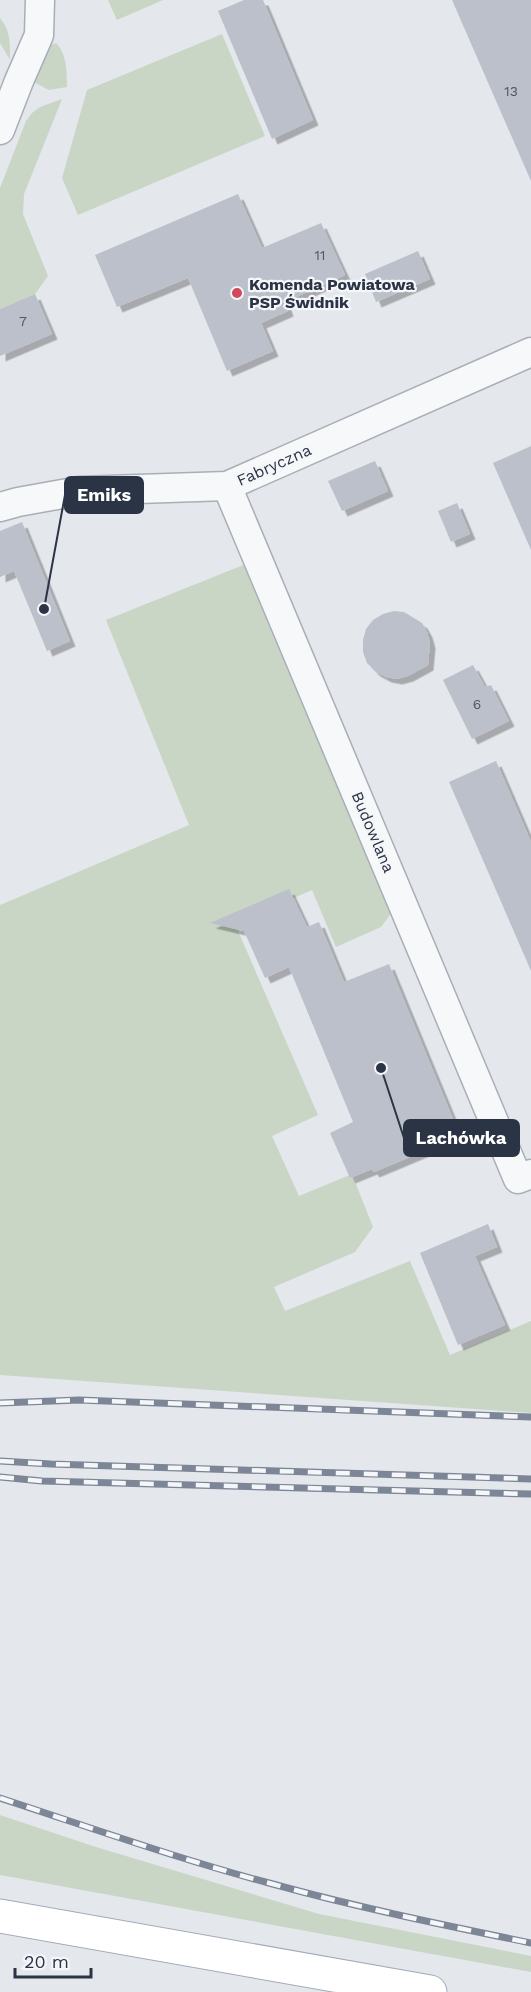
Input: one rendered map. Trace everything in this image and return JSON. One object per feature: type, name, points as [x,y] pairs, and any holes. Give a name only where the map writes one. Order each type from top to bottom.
[{"type":"main road","points":[[0,1916],[430,1992]]},
{"type":"street","points":[[0,130],[39,35],[40,0]]},
{"type":"street","name":"Fabryczna","points":[[0,507],[79,491],[227,486],[531,352]]},
{"type":"street","name":"Budowlana","points":[[227,486],[525,1176]]},
{"type":"green space","points":[[108,0],[163,0],[117,20]]},
{"type":"green space","points":[[0,18],[8,33],[10,60],[0,43]]},
{"type":"green space","points":[[222,34],[265,136],[78,215],[62,178],[87,90]]},
{"type":"green space","points":[[56,43],[64,58],[67,87],[49,90],[34,82],[44,54],[51,45]]},
{"type":"green space","points":[[62,99],[24,194],[23,214],[48,276],[35,294],[0,309],[0,188],[26,121],[40,107]]},
{"type":"green space","points":[[246,564],[392,912],[381,927],[336,947],[312,890],[235,924],[318,1115],[272,1136],[299,1196],[352,1174],[373,1227],[355,1252],[274,1287],[285,1311],[410,1261],[450,1355],[531,1321],[531,1413],[0,1375],[0,905],[189,825],[106,620]]},
{"type":"green space","points":[[0,1815],[96,1847],[319,1914],[531,1956],[531,1972],[0,1875]]},
{"type":"building","points":[[244,0],[263,0],[313,120],[272,139],[218,11]]},
{"type":"building","points":[[452,0],[531,0],[531,181]]},
{"type":"building","name":"Komenda Powiatowa PSP Świdnik","points":[[238,194],[262,248],[321,223],[345,275],[285,302],[288,311],[261,323],[273,351],[227,371],[188,278],[117,307],[95,255]]},
{"type":"building","points":[[418,251],[430,279],[376,302],[365,274]]},
{"type":"building","points":[[35,294],[52,334],[0,356],[0,309]]},
{"type":"building","points":[[531,446],[531,550],[493,463]]},
{"type":"building","points":[[375,461],[388,491],[342,511],[328,481]]},
{"type":"building","points":[[457,503],[470,534],[451,542],[438,511]]},
{"type":"building","points":[[22,522],[70,641],[47,651],[14,571],[0,577],[0,531]]},
{"type":"building","points":[[394,611],[404,612],[422,623],[430,643],[428,665],[397,679],[386,677],[375,671],[367,663],[363,652],[366,629],[373,620]]},
{"type":"building","points":[[473,665],[485,687],[491,685],[509,721],[472,739],[443,680]]},
{"type":"building","points":[[496,761],[531,842],[531,971],[449,782]]},
{"type":"building","points":[[289,889],[307,927],[319,922],[344,982],[389,964],[460,1136],[374,1172],[372,1169],[350,1178],[330,1133],[353,1122],[289,967],[265,978],[244,931],[210,923]]},
{"type":"building","points":[[488,1224],[497,1247],[475,1256],[505,1325],[458,1345],[420,1253]]},
{"type":"railway","points":[[0,1403],[79,1400],[531,1417]]},
{"type":"railway","points":[[0,1461],[531,1479]]},
{"type":"railway","points":[[0,1477],[42,1481],[531,1494]]},
{"type":"railway","points":[[0,1798],[235,1874],[367,1908],[531,1943]]},
{"type":"place","name":"Komenda Powiatowa PSP Świdnik","points":[[237,293]]},
{"type":"place","name":"Emiks","points":[[44,609]]},
{"type":"place","name":"Lachówka","points":[[381,1068]]}]
